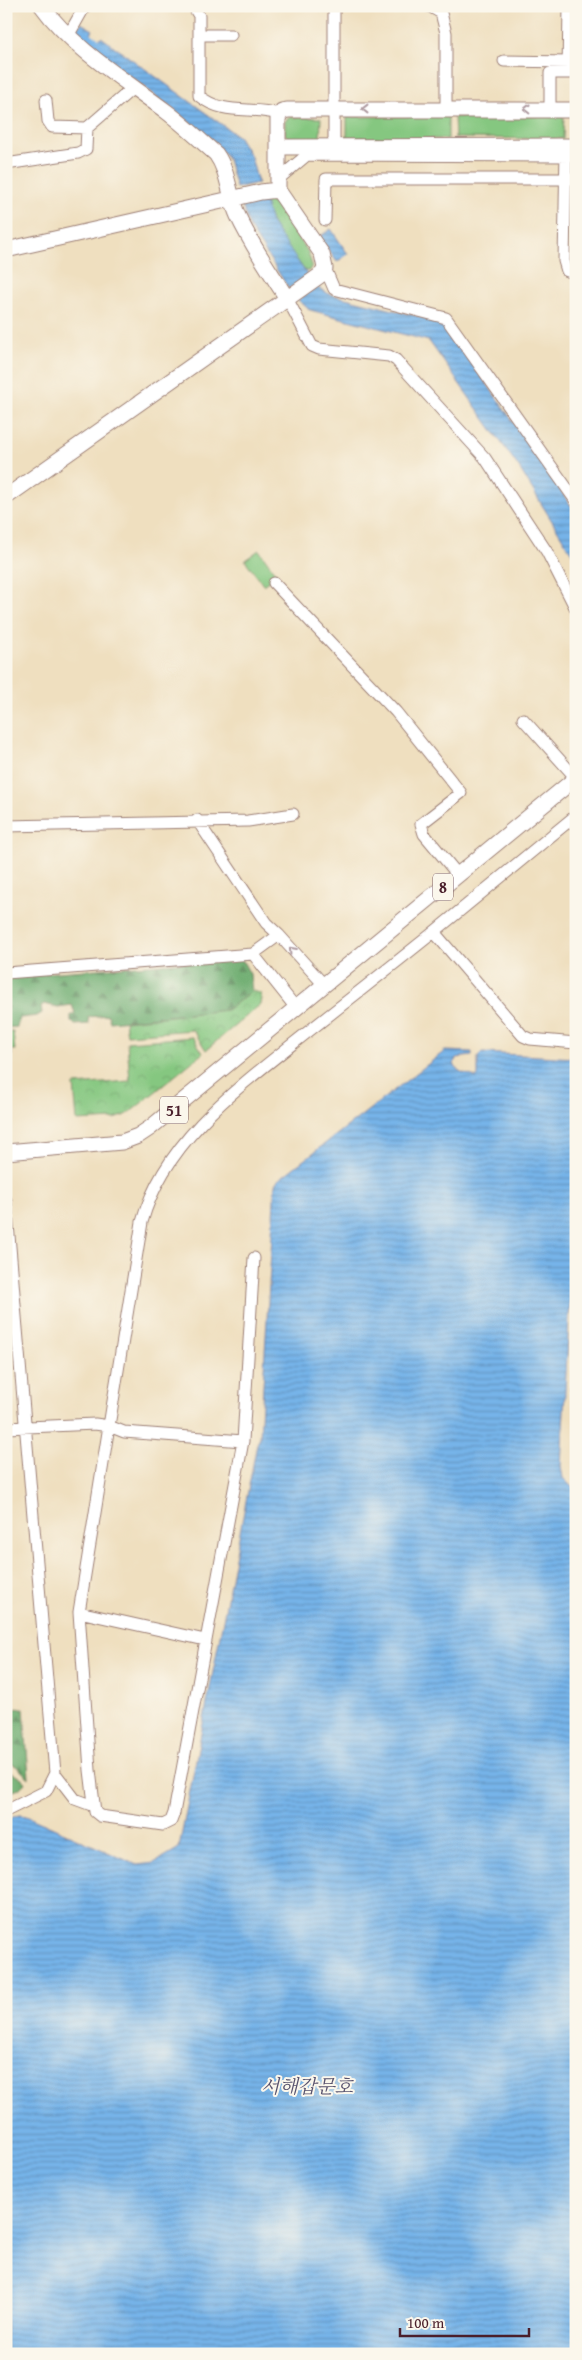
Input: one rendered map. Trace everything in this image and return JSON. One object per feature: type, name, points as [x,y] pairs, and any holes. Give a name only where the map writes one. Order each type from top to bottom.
[{"type":"main road","points":[[42,6],[59,28],[70,33],[133,88],[168,113],[216,154],[221,161],[250,238],[292,298]]},
{"type":"main road","points":[[6,497],[239,332],[292,298],[321,274],[322,254],[280,183],[279,114],[288,110],[333,109],[576,110]]},
{"type":"main road","points":[[278,147],[334,146],[571,151]]},
{"type":"main road","points":[[6,250],[261,192],[280,183]]},
{"type":"main road","name":"8","points":[[311,997],[576,778]]},
{"type":"main road","name":"51","points":[[6,1152],[122,1142],[138,1136],[174,1110],[311,997]]},
{"type":"street","points":[[193,6],[199,16],[199,96],[209,104],[221,109],[262,110],[279,114]]},
{"type":"street","points":[[334,6],[334,146]]},
{"type":"street","points":[[429,6],[441,13],[446,33],[446,108]]},
{"type":"street","points":[[569,6],[571,70]]},
{"type":"street","points":[[70,33],[82,11]]},
{"type":"street","points":[[199,35],[231,35]]},
{"type":"street","points":[[504,61],[571,70]]},
{"type":"street","points":[[550,110],[550,73],[571,70]]},
{"type":"street","points":[[46,100],[48,121],[52,127],[87,128],[133,88]]},
{"type":"street","points":[[6,164],[78,153],[86,149],[87,128]]},
{"type":"street","points":[[280,183],[307,155],[571,151],[571,179],[564,261],[567,271],[576,273]]},
{"type":"street","points":[[325,220],[326,179],[571,179]]},
{"type":"street","points":[[321,274],[334,289],[446,318],[576,501]]},
{"type":"street","points":[[292,298],[312,346],[319,349],[389,356],[396,360],[485,458],[547,552],[576,609]]},
{"type":"street","points":[[274,583],[396,712],[461,793],[421,824],[424,834],[458,875]]},
{"type":"street","points":[[523,719],[576,778]]},
{"type":"street","points":[[6,826],[197,820],[248,821],[293,814]]},
{"type":"street","points":[[254,1258],[243,1441],[171,1821],[162,1825],[155,1825],[100,1816],[95,1812],[94,1806],[79,1612],[142,1222],[152,1192],[197,1129],[234,1092],[574,817]]},
{"type":"street","points":[[197,820],[266,923],[325,986]]},
{"type":"street","points":[[434,932],[523,1036],[530,1039],[576,1042]]},
{"type":"street","points":[[6,972],[253,954],[279,935]]},
{"type":"street","points":[[253,954],[296,1008]]},
{"type":"street","points":[[6,1200],[54,1773],[46,1791],[6,1811]]},
{"type":"street","points":[[6,1428],[95,1424],[109,1426],[124,1432],[243,1441]]},
{"type":"street","points":[[79,1612],[205,1640]]},
{"type":"street","points":[[54,1773],[75,1799],[94,1806]]},
{"type":"green space","points":[[448,116],[448,139],[347,138],[347,117]]},
{"type":"green space","points":[[564,116],[563,139],[455,138],[454,117]]},
{"type":"green space","points":[[290,117],[321,118],[320,140],[288,138],[285,134],[285,121]]},
{"type":"green space","points":[[264,199],[277,205],[308,252],[312,265],[309,271],[305,271],[280,236],[265,207]]},
{"type":"green space","points":[[259,550],[277,575],[263,585],[245,560]]},
{"type":"green space","points":[[241,958],[250,974],[252,991],[227,1010],[110,1022],[108,1015],[88,1017],[89,1024],[75,1025],[71,1021],[71,1015],[75,1013],[72,1005],[58,1007],[44,1004],[41,1006],[42,1013],[37,1016],[20,1018],[17,1027],[6,1028],[6,976]]},
{"type":"green space","points":[[252,991],[260,993],[261,1004],[206,1050],[193,1030],[127,1035],[125,1021],[227,1010]]},
{"type":"green space","points":[[6,1032],[13,1032],[15,1050],[11,1050],[12,1055],[6,1055]]},
{"type":"green space","points":[[193,1037],[203,1053],[128,1114],[115,1119],[77,1121],[74,1085],[130,1081],[127,1042]]},
{"type":"green space","points":[[24,1708],[29,1778],[16,1766],[6,1762],[6,1709]]},
{"type":"green space","points":[[6,1770],[22,1778],[25,1783],[19,1789],[6,1794]]},
{"type":"water","points":[[81,23],[93,30],[85,42],[73,34]]},
{"type":"water","points":[[101,37],[239,137],[251,157],[258,183],[236,188],[228,159],[214,141],[93,48]]},
{"type":"water","points":[[264,199],[271,222],[308,276],[289,289],[250,228],[241,203]]},
{"type":"water","points":[[331,229],[348,254],[337,262],[319,237]]},
{"type":"water","points":[[317,287],[329,294],[445,323],[576,513],[576,560],[518,466],[429,341],[310,310],[298,300]]},
{"type":"water","name":"서해갑문호","points":[[445,1051],[472,1052],[472,1056],[456,1058],[454,1064],[461,1072],[476,1078],[478,1076],[478,1057],[482,1053],[576,1058],[576,1188],[561,1466],[563,1478],[576,1491],[576,2354],[6,2354],[6,1820],[19,1815],[26,1816],[137,1865],[154,1863],[179,1848],[257,1444],[260,1437],[275,1184]]},
{"type":"waterway","points":[[80,30],[105,49]]},
{"type":"railway","points":[[575,1393],[576,1371]]}]
